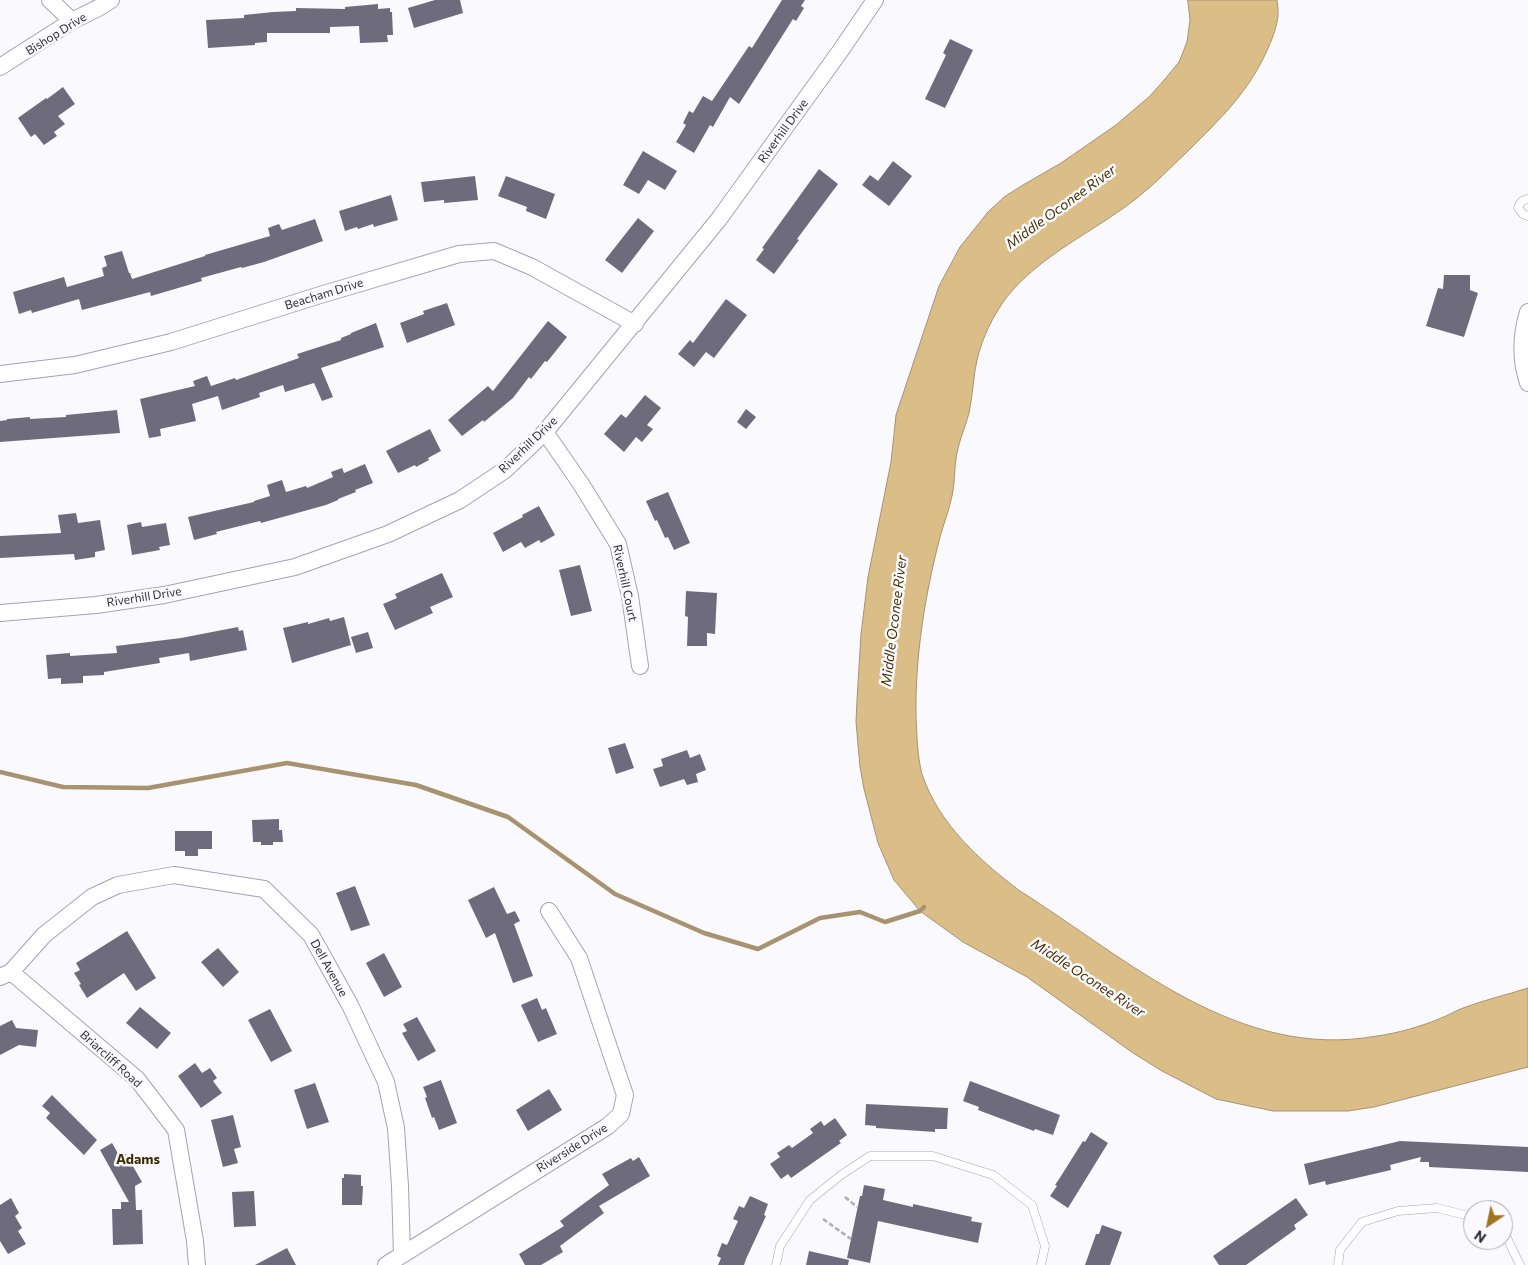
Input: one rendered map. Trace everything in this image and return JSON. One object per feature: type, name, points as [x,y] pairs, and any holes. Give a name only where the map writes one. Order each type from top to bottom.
[{"type":"street","points":[[50,0],[72,21]]},
{"type":"street","name":"Bishop Drive","points":[[0,68],[72,21],[100,8],[111,0]]},
{"type":"street","name":"Riverhill Drive","points":[[0,613],[96,604],[164,595],[295,567],[388,534],[460,500],[505,470],[545,432],[719,219],[875,0]]},
{"type":"street","name":"Beacham Drive","points":[[0,374],[75,366],[171,342],[441,258],[467,253],[494,251],[532,267],[635,324]]},
{"type":"street","points":[[1528,312],[1523,332],[1522,354],[1528,383]]},
{"type":"street","name":"Riverhill Court","points":[[545,432],[581,484],[618,544],[630,596],[640,666]]},
{"type":"street","name":"Dell Avenue","points":[[6,975],[44,935],[92,897],[118,885],[174,875],[264,889],[311,935],[350,1005],[386,1082],[396,1128],[402,1255]]},
{"type":"street","name":"Riverside Drive","points":[[386,1265],[608,1126],[621,1114],[625,1095],[579,958],[549,911]]},
{"type":"street","name":"Briarcliff Road","points":[[6,975],[137,1079],[176,1130],[195,1241],[197,1265]]},
{"type":"lane","points":[[1528,199],[1524,199],[1518,208],[1528,216]]},
{"type":"lane","points":[[776,1265],[780,1246],[810,1200],[841,1175],[870,1156],[933,1156],[992,1175],[1032,1205],[1045,1246],[1041,1265]]},
{"type":"lane","points":[[1338,1265],[1340,1250],[1362,1222],[1398,1211],[1437,1208],[1463,1215]]},
{"type":"lane","points":[[1513,1250],[1520,1265]]},
{"type":"path","points":[[845,1197],[857,1207]]},
{"type":"path","points":[[823,1219],[851,1239]]},
{"type":"water","name":"Middle Oconee River","points":[[1188,0],[1277,0],[1277,24],[1269,46],[1253,77],[1234,103],[1212,127],[1137,198],[1051,256],[1020,282],[1006,298],[989,328],[977,360],[969,413],[955,464],[954,487],[940,537],[922,626],[916,693],[919,760],[922,774],[938,809],[962,840],[990,867],[1020,891],[1144,974],[1187,999],[1232,1019],[1278,1034],[1326,1040],[1377,1036],[1416,1027],[1471,1005],[1528,988],[1528,1067],[1374,1107],[1348,1111],[1273,1111],[1216,1099],[1162,1071],[1133,1053],[1027,977],[963,942],[920,911],[894,880],[878,843],[860,767],[856,722],[861,634],[868,577],[891,462],[896,415],[939,286],[960,247],[988,212],[1004,197],[1061,163],[1116,125],[1150,96],[1165,79],[1179,62],[1187,42],[1190,20]]},
{"type":"building","points":[[435,0],[460,0],[463,13],[414,28],[408,8]]},
{"type":"building","points":[[782,0],[805,0],[801,6],[804,8],[796,21],[793,19],[739,104],[730,97],[713,127],[710,125],[694,153],[676,142],[686,125],[683,123],[689,111],[693,113],[703,96],[712,101],[749,46],[752,48]]},
{"type":"building","points":[[378,4],[378,9],[390,8],[390,12],[392,12],[393,35],[387,35],[388,42],[360,43],[359,26],[330,27],[330,33],[267,33],[267,42],[255,43],[255,45],[208,48],[206,20],[244,18],[244,15],[296,11],[296,8],[345,9],[345,7]]},
{"type":"building","points":[[950,39],[973,50],[945,108],[925,99],[946,55],[943,53]]},
{"type":"building","points":[[63,87],[75,104],[58,116],[65,124],[54,132],[57,136],[44,145],[35,134],[31,137],[18,118]]},
{"type":"building","points":[[643,151],[677,171],[665,190],[648,180],[639,194],[623,185]]},
{"type":"building","points":[[893,161],[912,176],[889,206],[862,185],[870,175],[878,181]]},
{"type":"building","points":[[819,169],[838,184],[797,239],[799,240],[774,274],[756,260],[764,249],[762,248]]},
{"type":"building","points":[[475,176],[478,200],[444,203],[444,200],[424,202],[421,182]]},
{"type":"building","points":[[506,176],[555,194],[546,219],[526,211],[527,207],[498,196]]},
{"type":"building","points":[[391,195],[398,220],[374,227],[373,224],[345,231],[339,211]]},
{"type":"building","points":[[638,218],[654,231],[622,273],[605,260]]},
{"type":"building","points":[[315,219],[323,241],[264,262],[201,278],[202,281],[151,296],[150,292],[82,310],[79,299],[32,313],[31,310],[19,314],[13,292],[64,277],[67,287],[104,276],[102,268],[107,266],[104,256],[122,251],[132,279],[270,236],[268,228],[279,224],[282,230]]},
{"type":"building","points":[[1444,275],[1470,275],[1470,290],[1478,293],[1464,337],[1426,326],[1438,288],[1443,289]]},
{"type":"building","points":[[726,299],[747,315],[714,358],[706,352],[694,367],[678,354],[690,340],[693,343]]},
{"type":"building","points":[[447,303],[455,325],[407,343],[400,323],[424,314],[423,311]]},
{"type":"building","points":[[548,321],[567,337],[531,379],[529,377],[513,398],[484,422],[483,420],[462,436],[448,420],[488,386],[493,391]]},
{"type":"building","points":[[376,323],[384,347],[321,368],[333,397],[322,401],[314,383],[285,392],[283,385],[259,393],[260,397],[222,410],[218,396],[192,404],[196,421],[160,429],[161,436],[149,438],[140,399],[195,386],[193,381],[207,376],[211,386],[235,378],[236,380],[299,358],[297,354],[341,340],[341,338],[351,333]]},
{"type":"building","points":[[645,395],[661,408],[647,425],[653,429],[642,442],[636,437],[624,452],[604,434],[621,414],[626,418]]},
{"type":"building","points":[[746,409],[756,417],[746,429],[737,422]]},
{"type":"building","points":[[117,410],[120,433],[0,442],[0,421],[7,419],[66,417],[66,415]]},
{"type":"building","points":[[430,429],[441,451],[416,467],[415,465],[398,473],[386,451]]},
{"type":"building","points":[[365,464],[373,483],[355,490],[356,492],[338,500],[261,523],[260,521],[216,532],[217,534],[194,540],[188,517],[254,502],[270,496],[267,485],[282,480],[286,492],[306,486],[307,488],[333,477],[331,472],[342,468],[344,473]]},
{"type":"building","points":[[668,492],[690,543],[674,550],[668,537],[665,538],[657,520],[655,521],[646,501]]},
{"type":"building","points":[[539,506],[555,535],[541,543],[539,540],[525,548],[521,542],[503,552],[493,533]]},
{"type":"building","points":[[76,513],[78,523],[100,520],[105,550],[95,552],[95,557],[75,560],[74,554],[0,558],[0,536],[61,533],[58,515]]},
{"type":"building","points":[[141,522],[142,527],[166,523],[170,545],[159,547],[160,550],[132,555],[127,525]]},
{"type":"building","points":[[580,565],[592,611],[571,616],[559,570]]},
{"type":"building","points":[[442,573],[453,597],[430,607],[433,613],[395,630],[383,604],[397,598],[395,594]]},
{"type":"building","points":[[686,591],[717,593],[715,634],[707,633],[707,646],[687,646],[688,617],[685,616]]},
{"type":"building","points":[[344,617],[351,645],[292,663],[283,628],[329,618],[330,621]]},
{"type":"building","points":[[238,627],[239,631],[243,630],[247,650],[190,661],[189,653],[159,658],[160,663],[104,672],[104,675],[83,676],[83,683],[61,684],[61,678],[48,679],[46,655],[70,653],[70,656],[117,653],[116,646],[181,638]]},
{"type":"building","points":[[368,632],[373,648],[356,653],[351,637]]},
{"type":"building","points":[[625,743],[634,768],[616,774],[608,748]]},
{"type":"building","points":[[687,750],[690,758],[700,754],[706,770],[696,774],[698,782],[687,785],[684,779],[660,787],[653,769],[663,766],[661,759]]},
{"type":"building","points":[[279,819],[279,830],[282,830],[283,842],[273,842],[273,845],[261,845],[261,842],[253,842],[252,820]]},
{"type":"building","points":[[175,831],[212,831],[212,849],[198,849],[198,856],[185,856],[185,851],[175,851]]},
{"type":"building","points":[[355,886],[370,925],[351,931],[336,893]]},
{"type":"building","points":[[494,887],[507,914],[515,911],[520,921],[514,924],[533,976],[513,983],[495,933],[486,938],[468,900]]},
{"type":"building","points":[[127,931],[156,978],[136,991],[124,973],[87,998],[74,973],[80,970],[76,963]]},
{"type":"building","points":[[218,948],[239,972],[223,987],[201,962]]},
{"type":"building","points":[[384,953],[402,987],[384,997],[366,963]]},
{"type":"building","points":[[537,998],[542,1010],[546,1008],[557,1034],[538,1042],[521,1005]]},
{"type":"building","points":[[140,1007],[171,1033],[157,1049],[126,1023]]},
{"type":"building","points":[[270,1009],[292,1051],[271,1062],[248,1020]]},
{"type":"building","points":[[417,1017],[436,1051],[418,1061],[402,1033],[407,1031],[403,1024]]},
{"type":"building","points":[[12,1020],[16,1028],[38,1030],[36,1047],[19,1045],[0,1055],[0,1026]]},
{"type":"building","points":[[195,1063],[202,1073],[210,1068],[217,1078],[213,1081],[222,1093],[201,1108],[178,1076]]},
{"type":"building","points":[[441,1080],[457,1123],[439,1130],[434,1117],[432,1118],[423,1087]]},
{"type":"building","points":[[970,1081],[1060,1115],[1053,1135],[1035,1129],[1034,1131],[978,1110],[979,1107],[963,1101]]},
{"type":"building","points":[[315,1083],[329,1122],[307,1129],[294,1090]]},
{"type":"building","points":[[549,1089],[562,1110],[528,1131],[516,1110]]},
{"type":"building","points":[[52,1095],[97,1140],[84,1155],[46,1118],[50,1113],[42,1106]]},
{"type":"building","points":[[866,1104],[948,1108],[947,1129],[935,1129],[935,1132],[876,1128],[876,1126],[865,1125]]},
{"type":"building","points":[[233,1115],[241,1147],[234,1149],[238,1163],[223,1167],[211,1120]]},
{"type":"building","points":[[835,1118],[847,1135],[839,1141],[841,1143],[791,1178],[788,1174],[781,1179],[770,1164],[780,1157],[777,1153],[789,1145],[792,1148],[813,1133],[810,1129],[821,1121],[824,1126]]},
{"type":"building","points":[[1091,1132],[1108,1143],[1068,1208],[1050,1196],[1083,1141],[1085,1142]]},
{"type":"building","points":[[1400,1141],[1528,1147],[1528,1172],[1429,1167],[1429,1162],[1420,1162],[1421,1157],[1390,1165],[1391,1170],[1326,1185],[1325,1181],[1309,1185],[1304,1164]]},
{"type":"building","points":[[112,1143],[120,1157],[126,1154],[142,1182],[135,1186],[136,1210],[142,1210],[143,1244],[113,1245],[112,1209],[121,1209],[121,1202],[129,1202],[100,1150]]},
{"type":"building","points":[[639,1157],[650,1176],[599,1206],[604,1213],[560,1246],[563,1252],[541,1265],[525,1265],[519,1254],[564,1226],[560,1221],[609,1185],[602,1174],[631,1158],[633,1161]]},
{"type":"building","points":[[344,1174],[361,1175],[361,1186],[363,1186],[362,1205],[342,1205],[342,1178],[344,1178]]},
{"type":"building","points":[[864,1185],[885,1189],[883,1200],[913,1207],[913,1204],[972,1217],[971,1221],[982,1223],[978,1243],[878,1221],[870,1263],[847,1258]]},
{"type":"building","points":[[254,1191],[256,1226],[234,1227],[232,1192]]},
{"type":"building","points":[[750,1196],[768,1204],[764,1215],[766,1216],[744,1265],[718,1265],[721,1258],[717,1256],[722,1243],[727,1245],[738,1221],[733,1219],[739,1206],[744,1208]]},
{"type":"building","points":[[11,1198],[19,1213],[15,1216],[22,1228],[18,1231],[26,1244],[8,1254],[0,1241],[0,1205]]},
{"type":"building","points":[[1296,1198],[1308,1215],[1294,1225],[1296,1229],[1246,1265],[1219,1265],[1213,1256]]},
{"type":"building","points":[[1102,1225],[1122,1232],[1110,1265],[1085,1265],[1096,1234],[1099,1234]]},
{"type":"building","points":[[287,1248],[296,1265],[255,1265]]},
{"type":"building","points":[[809,1251],[849,1260],[848,1265],[806,1265]]},
{"type":"waterway","points":[[0,772],[63,787],[148,788],[287,763],[416,785],[508,817],[615,894],[704,933],[758,949],[820,918],[860,912],[885,922],[920,911],[924,907]]},
{"type":"district","name":"Adams","points":[[138,1159]]}]
